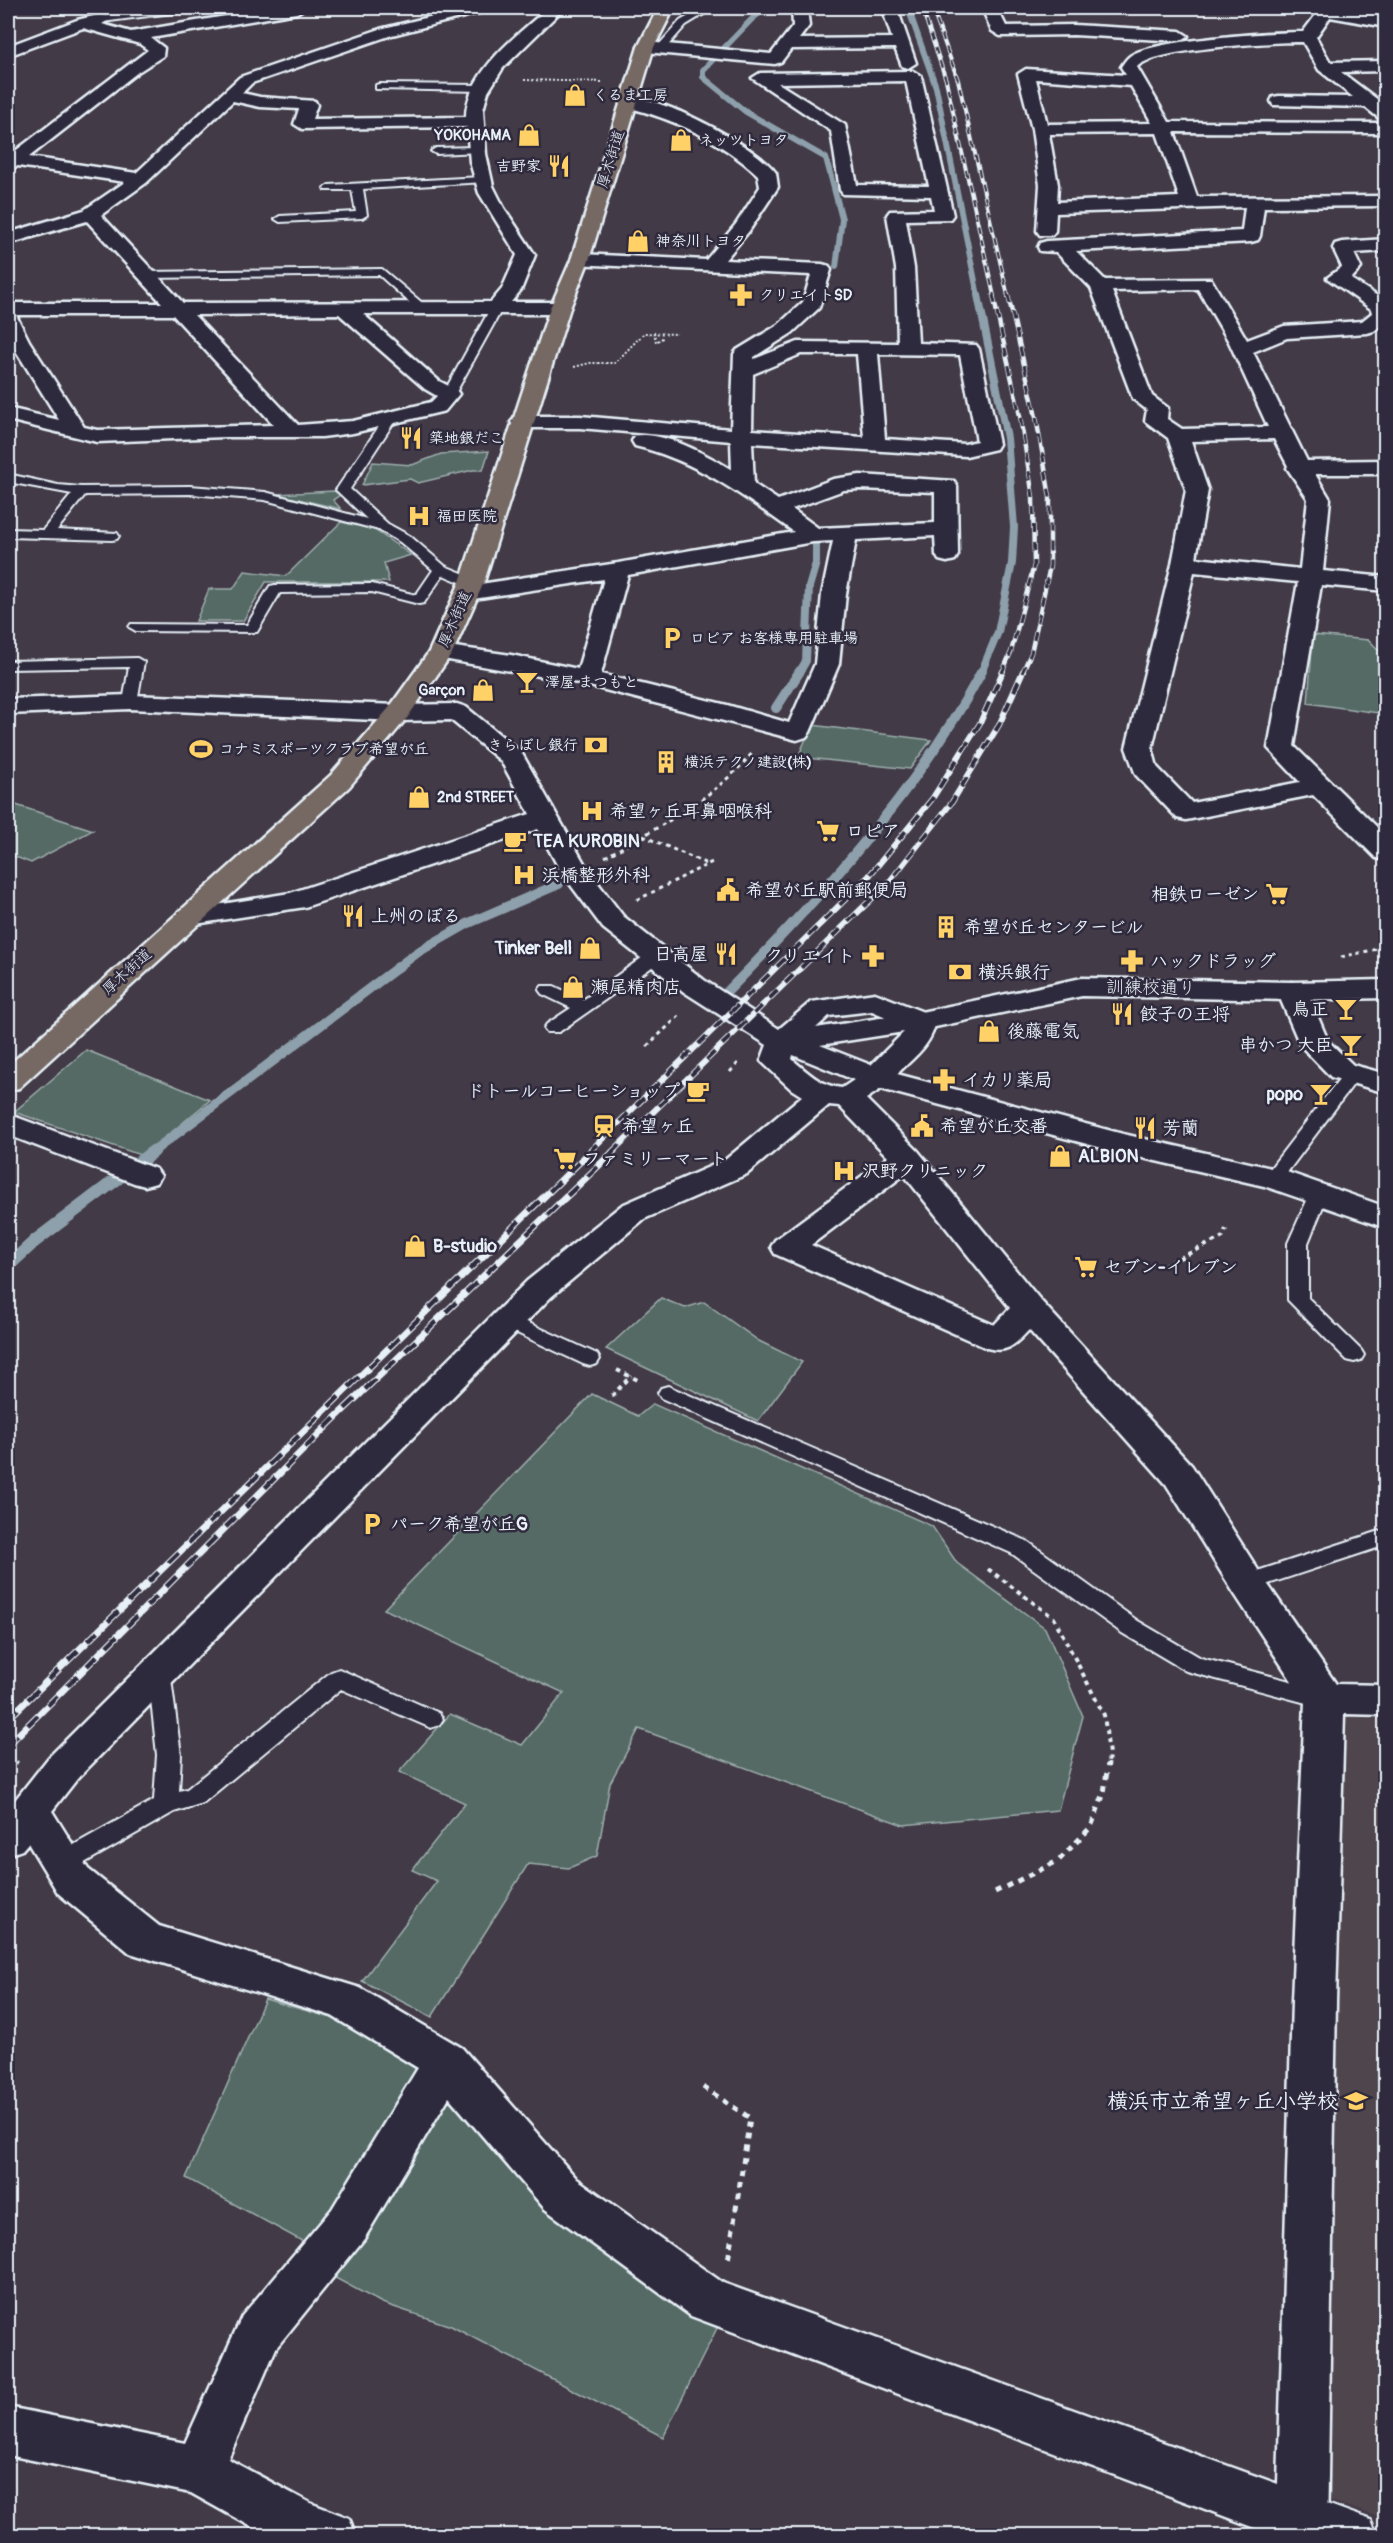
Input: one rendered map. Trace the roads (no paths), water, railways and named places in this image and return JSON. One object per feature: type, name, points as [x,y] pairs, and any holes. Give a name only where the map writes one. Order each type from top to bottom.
[{"type":"main road","name":"厚木街道","points":[[8,1082],[340,781],[398,714],[441,652],[469,588],[560,308],[580,260],[631,92],[654,47],[666,8]]},
{"type":"street","points":[[128,37],[297,8]]},
{"type":"street","points":[[8,239],[90,214],[140,178],[246,80],[300,60],[430,19],[482,8]]},
{"type":"street","points":[[496,309],[512,290],[526,255],[520,241],[492,203],[482,180],[476,150],[475,106],[486,83],[514,45],[557,8]]},
{"type":"street","points":[[759,78],[789,44],[801,26],[799,8]]},
{"type":"street","points":[[890,8],[913,76],[944,215],[896,215],[905,268],[908,348]]},
{"type":"street","points":[[990,8],[1000,31],[1074,30],[1255,40]]},
{"type":"street","points":[[1308,37],[1326,10],[1386,22]]},
{"type":"street","points":[[8,51],[82,15],[102,19]]},
{"type":"street","points":[[10,160],[157,53],[156,48],[146,41],[128,37],[82,15]]},
{"type":"street","points":[[1190,202],[1164,129],[1129,67],[1136,59],[1161,50],[1308,37]]},
{"type":"street","points":[[1308,37],[1325,67],[1386,115]]},
{"type":"street","points":[[789,44],[902,43]]},
{"type":"street","points":[[1214,45],[1228,61]]},
{"type":"street","points":[[654,47],[775,59]]},
{"type":"street","points":[[1325,67],[1386,66]]},
{"type":"street","points":[[1045,247],[1048,184],[1040,129],[1026,74],[1136,81]]},
{"type":"street","points":[[759,78],[913,76]]},
{"type":"street","points":[[759,78],[839,129],[849,190],[940,191]]},
{"type":"street","points":[[631,92],[650,106],[734,144],[767,173],[769,187],[743,227],[711,265]]},
{"type":"street","points":[[228,95],[260,102],[309,105],[302,124],[475,122]]},
{"type":"street","points":[[1279,101],[1371,102]]},
{"type":"street","points":[[1040,129],[1282,126],[1386,128]]},
{"type":"street","points":[[10,160],[140,178]]},
{"type":"street","points":[[1047,208],[1190,202],[1386,201]]},
{"type":"street","points":[[1045,247],[1251,236],[1255,203]]},
{"type":"street","points":[[90,214],[291,430]]},
{"type":"street","points":[[1242,349],[1284,332],[1373,332],[1382,314],[1383,305],[1337,278],[1352,268],[1342,248],[1386,245]]},
{"type":"street","points":[[1045,247],[1100,286],[1143,399],[1158,408],[1156,421],[1178,435],[1280,433]]},
{"type":"street","points":[[580,260],[822,270],[812,304],[785,329],[744,354],[741,436],[743,485]]},
{"type":"street","points":[[1100,286],[1204,283],[1242,349],[1298,468],[1319,499],[1311,577],[1281,748],[1386,852]]},
{"type":"street","points":[[8,309],[560,308]]},
{"type":"street","points":[[8,414],[97,436],[322,431],[390,419],[438,407],[449,394],[432,385],[345,309]]},
{"type":"street","points":[[8,317],[19,341],[78,433]]},
{"type":"street","points":[[522,422],[580,422],[875,446],[966,450],[988,444],[969,349],[798,348],[742,371]]},
{"type":"street","points":[[867,348],[875,446]]},
{"type":"street","points":[[1178,435],[1197,490],[1184,564],[1139,748],[1145,769],[1186,812],[1319,786]]},
{"type":"street","points":[[567,439],[624,439],[662,445],[743,485],[813,535]]},
{"type":"street","points":[[1298,468],[1386,467]]},
{"type":"street","points":[[775,508],[841,484],[860,482],[946,486],[947,555]]},
{"type":"street","points":[[469,588],[618,570],[813,535],[946,529]]},
{"type":"street","points":[[783,756],[797,732],[827,664],[834,594],[846,533]]},
{"type":"street","points":[[1184,564],[1386,584]]},
{"type":"street","points":[[588,680],[618,570]]},
{"type":"street","points":[[441,652],[532,665],[722,711],[770,727],[797,732]]},
{"type":"street","points":[[8,707],[130,702],[398,714],[457,712],[512,757],[575,872],[613,922],[694,986],[769,1035],[876,1078],[1121,1143],[1273,1178],[1386,1218]]},
{"type":"street","points":[[189,916],[295,901],[544,818]]},
{"type":"street","name":"訓練校通り","points":[[783,1041],[921,1021],[1082,987],[1292,991],[1386,989]]},
{"type":"street","points":[[1292,991],[1315,1045],[1342,1071],[1386,1084]]},
{"type":"street","points":[[921,1021],[918,1036],[876,1078],[835,1096],[736,1167],[633,1212],[539,1289],[63,1768],[19,1824],[63,1863],[73,1881],[145,1940],[345,2001],[446,2062],[561,2193],[708,2300],[1302,2527],[1355,2535]]},
{"type":"street","points":[[783,1041],[776,1061],[802,1083],[835,1096],[906,1158],[1029,1309],[1179,1474],[1247,1583],[1325,1699],[1314,2001],[1302,2527]]},
{"type":"street","points":[[8,1124],[145,1176]]},
{"type":"street","points":[[906,1158],[787,1247],[999,1340],[1029,1309]]},
{"type":"street","points":[[1325,1699],[1386,1700]]},
{"type":"street","points":[[198,2470],[259,2332],[348,2224],[446,2062]]},
{"type":"street","points":[[8,2431],[198,2470],[298,2524],[331,2535]]},
{"type":"lane","points":[[102,19],[187,8]]},
{"type":"lane","points":[[654,47],[683,23],[709,8]]},
{"type":"lane","points":[[379,87],[486,83]]},
{"type":"lane","points":[[436,151],[476,150]]},
{"type":"lane","points":[[329,188],[482,180]]},
{"type":"lane","points":[[280,219],[362,215],[357,187]]},
{"type":"lane","points":[[145,275],[382,272],[423,309]]},
{"type":"lane","points":[[449,394],[496,309]]},
{"type":"lane","points":[[384,527],[343,490],[390,419]]},
{"type":"lane","points":[[8,478],[58,489],[81,491],[190,490],[266,496],[384,527],[405,538],[440,569],[469,588]]},
{"type":"lane","points":[[46,535],[81,491]]},
{"type":"lane","points":[[8,533],[112,536]]},
{"type":"lane","points":[[136,627],[252,629],[275,589],[372,588],[419,600],[440,569]]},
{"type":"lane","points":[[8,665],[137,662],[130,702]]},
{"type":"lane","points":[[553,1028],[656,956]]},
{"type":"lane","points":[[548,990],[584,1007]]},
{"type":"lane","points":[[1273,1178],[1352,1074]]},
{"type":"lane","points":[[1319,1194],[1298,1243],[1298,1300],[1354,1354]]},
{"type":"lane","points":[[509,1321],[590,1359]]},
{"type":"lane","points":[[668,1393],[1019,1547],[1130,1627],[1194,1665],[1325,1699]]},
{"type":"lane","points":[[1247,1583],[1386,1537]]},
{"type":"lane","points":[[159,1671],[169,1755],[166,1805]]},
{"type":"lane","points":[[63,1863],[166,1805],[195,1796],[339,1678],[431,1719]]},
{"type":"waterway","points":[[766,8],[752,19],[703,70],[703,77],[746,112],[826,158],[842,219],[836,267]]},
{"type":"waterway","points":[[908,8],[936,87],[978,296]]},
{"type":"waterway","points":[[978,295],[1007,438],[1014,527],[1012,563],[998,632],[981,672]]},
{"type":"waterway","points":[[799,673],[806,661],[809,587],[816,563],[816,543]]},
{"type":"waterway","points":[[776,708],[800,671]]},
{"type":"waterway","points":[[722,997],[794,922],[864,843],[927,760],[981,672]]},
{"type":"waterway","points":[[152,1152],[418,952],[469,923],[559,884]]},
{"type":"waterway","points":[[8,1266],[35,1241],[154,1151]]},
{"type":"railway","points":[[922,8],[946,80],[994,296]]},
{"type":"railway","points":[[932,8],[958,80],[1008,296]]},
{"type":"railway","points":[[993,295],[1020,416],[1033,497],[1034,565],[1011,652],[1002,673]]},
{"type":"railway","points":[[1008,295],[1036,417],[1050,497],[1050,566],[1031,653],[1022,673]]},
{"type":"railway","points":[[589,1152],[869,876],[932,799],[980,723],[1003,671]]},
{"type":"railway","points":[[612,1152],[890,881],[952,802],[999,725],[1023,671]]},
{"type":"railway","points":[[8,1719],[591,1151]]},
{"type":"railway","points":[[8,1745],[332,1421],[614,1151]]},
{"type":"place","name":"くるま工房","points":[[575,95]]},
{"type":"place","name":"YOKOHAMA","points":[[529,135]]},
{"type":"place","name":"ネッツトヨタ","points":[[681,140]]},
{"type":"place","name":"吉野家","points":[[559,166]]},
{"type":"place","name":"神奈川トヨタ","points":[[638,241]]},
{"type":"place","name":"クリエイトSD","points":[[741,295]]},
{"type":"place","name":"築地銀だこ","points":[[411,438]]},
{"type":"place","name":"福田医院","points":[[419,516]]},
{"type":"place","name":"ロピア お客様専用駐車場","points":[[672,638]]},
{"type":"place","name":"澤屋 まつもと","points":[[527,682]]},
{"type":"place","name":"Garçon","points":[[483,690]]},
{"type":"place","name":"きらぼし銀行","points":[[596,745]]},
{"type":"place","name":"コナミスポーツクラブ希望が丘","points":[[201,749]]},
{"type":"place","name":"横浜テクノ建設(株)","points":[[666,762]]},
{"type":"place","name":"2nd STREET","points":[[419,797]]},
{"type":"place","name":"希望ヶ丘耳鼻咽喉科","points":[[592,811]]},
{"type":"place","name":"ロピア","points":[[828,831]]},
{"type":"place","name":"TEA KUROBIN","points":[[515,841]]},
{"type":"place","name":"浜橋整形外科","points":[[524,875]]},
{"type":"place","name":"希望が丘駅前郵便局","points":[[728,890]]},
{"type":"place","name":"相鉄ローゼン","points":[[1277,894]]},
{"type":"place","name":"上州のぼる","points":[[353,916]]},
{"type":"place","name":"希望が丘センタービル","points":[[946,927]]},
{"type":"place","name":"Tinker Bell","points":[[590,948]]},
{"type":"place","name":"日高屋","points":[[726,954]]},
{"type":"place","name":"クリエイト","points":[[873,956]]},
{"type":"place","name":"ハックドラッグ","points":[[1132,961]]},
{"type":"place","name":"横浜銀行","points":[[960,972]]},
{"type":"place","name":"瀬尾精肉店","points":[[573,987]]},
{"type":"place","name":"鳥正","points":[[1346,1009]]},
{"type":"place","name":"餃子の王将","points":[[1122,1014]]},
{"type":"place","name":"後藤電気","points":[[989,1031]]},
{"type":"place","name":"串かつ 大臣","points":[[1351,1045]]},
{"type":"place","name":"イカリ薬局","points":[[944,1080]]},
{"type":"place","name":"ドトールコーヒーショップ","points":[[698,1091]]},
{"type":"place","name":"popo","points":[[1321,1094]]},
{"type":"place","name":"希望ヶ丘","points":[[604,1126]]},
{"type":"place","name":"希望が丘交番","points":[[922,1126]]},
{"type":"place","name":"芳蘭","points":[[1145,1128]]},
{"type":"place","name":"ALBION","points":[[1060,1156]]},
{"type":"place","name":"ファミリーマート","points":[[565,1159]]},
{"type":"place","name":"沢野クリニック","points":[[844,1171]]},
{"type":"place","name":"B-studio","points":[[415,1246]]},
{"type":"place","name":"セブン-イレブン","points":[[1086,1267]]},
{"type":"place","name":"パーク希望が丘G","points":[[372,1524]]},
{"type":"place","name":"横浜市立希望ヶ丘小学校","points":[[1356,2101]]}]
